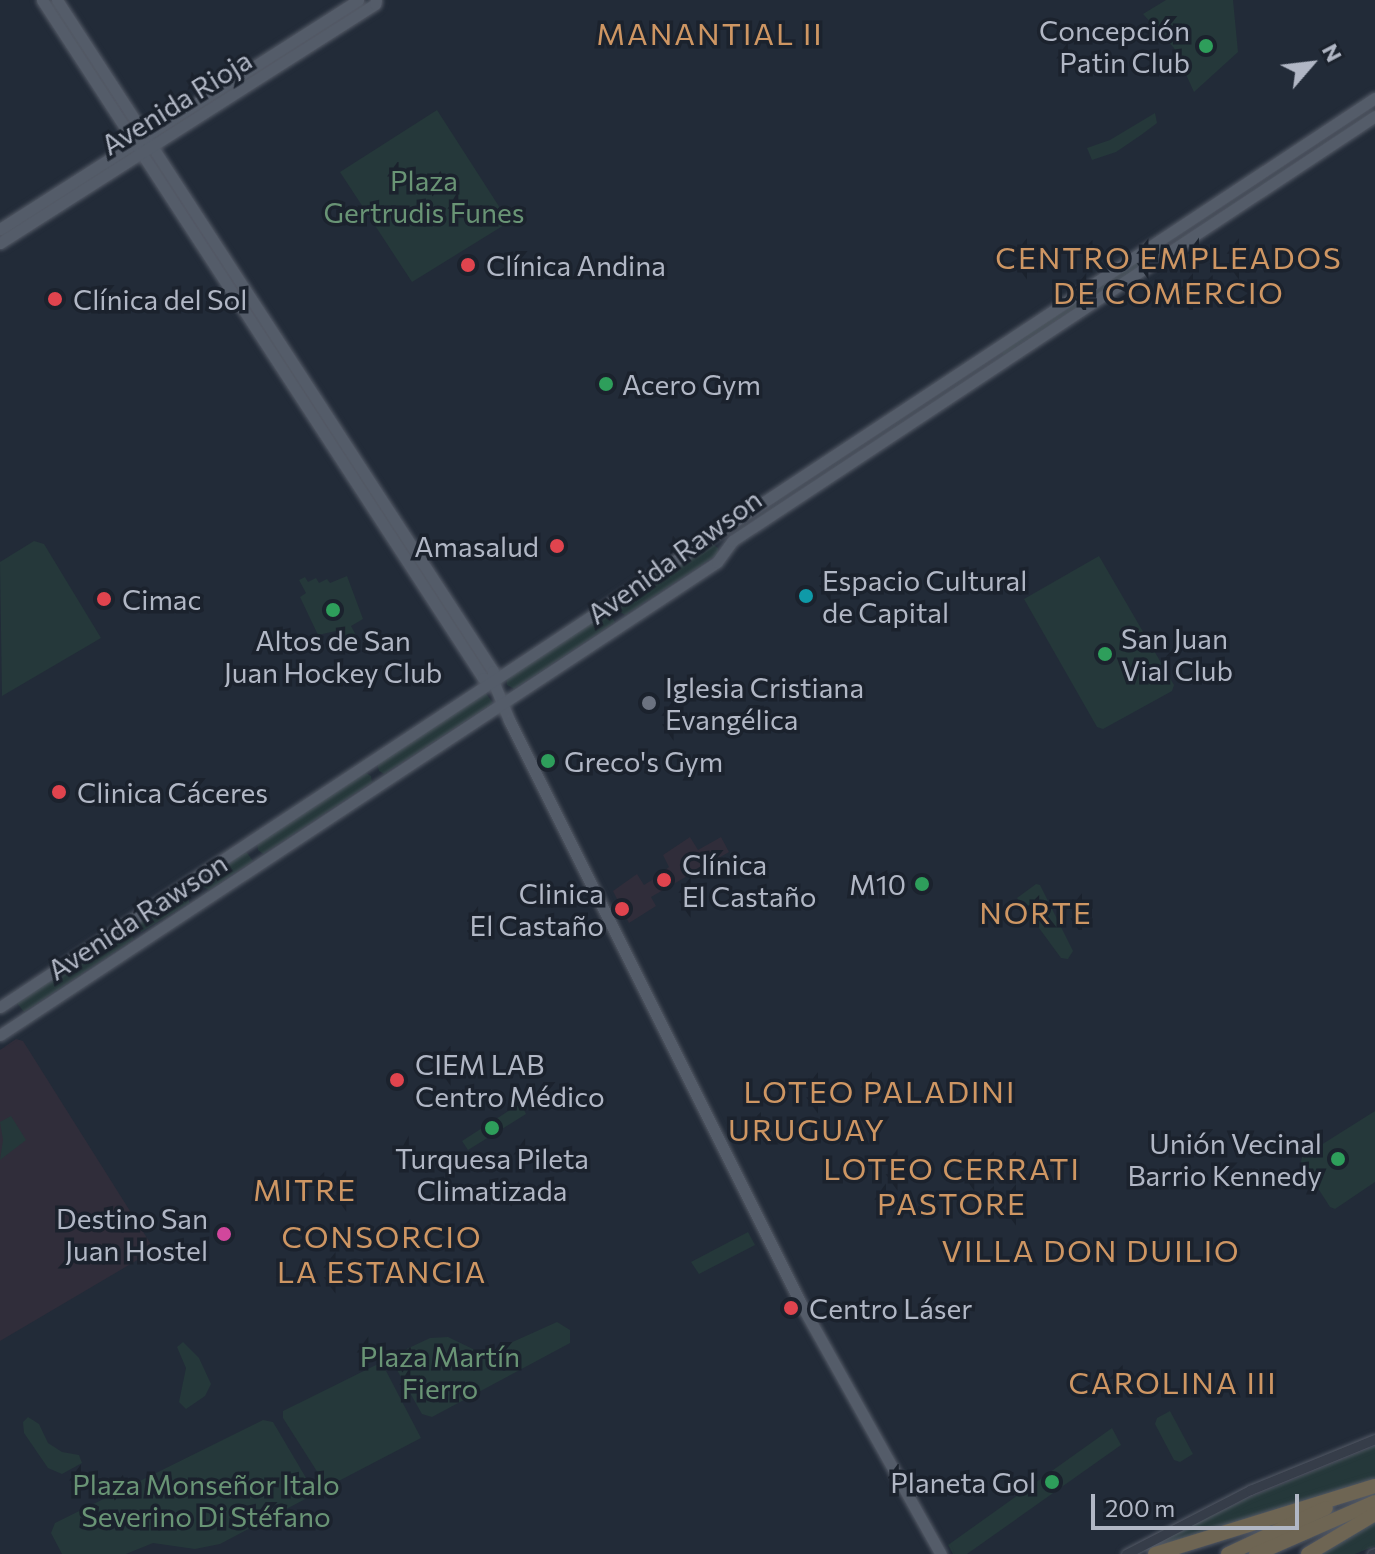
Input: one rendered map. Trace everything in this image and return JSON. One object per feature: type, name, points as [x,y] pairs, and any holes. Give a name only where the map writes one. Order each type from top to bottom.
[{"type":"highway","points":[[1155,1554],[1375,1487]]},
{"type":"highway","points":[[1228,1554],[1375,1487]]},
{"type":"highway","points":[[1256,1554],[1375,1502]]},
{"type":"highway","points":[[1308,1554],[1375,1514]]},
{"type":"main road","points":[[42,0],[143,144],[493,671],[493,681],[502,704],[801,1304],[941,1554]]},
{"type":"main road","points":[[57,0],[143,144]]},
{"type":"main road","name":"Avenida Rioja","points":[[0,243],[358,0]]},
{"type":"main road","name":"Avenida Rioja","points":[[0,229],[366,10],[376,0]]},
{"type":"main road","name":"Avenida Rawson","points":[[0,1007],[1375,98]]},
{"type":"main road","name":"Avenida Rawson","points":[[0,1035],[717,562],[732,541],[1375,116]]},
{"type":"street","points":[[1126,1554],[1260,1486],[1375,1439]]},
{"type":"shaded area","name":"Clínica El Castaño","points":[[690,837],[698,850],[721,837],[729,852],[651,897],[656,906],[629,923],[613,891],[637,874],[644,885],[652,880],[669,867],[663,855]]},
{"type":"shaded area","points":[[16,1039],[23,1041],[152,1246],[151,1252],[0,1341],[0,1050]]},
{"type":"green space","name":"Concepción Patin Club","points":[[1166,0],[1233,0],[1238,52],[1194,92],[1174,48],[1143,14]]},
{"type":"green space","name":"Plaza Gertrudis Funes","points":[[437,110],[509,222],[412,282],[340,172]]},
{"type":"green space","points":[[1155,113],[1157,123],[1141,135],[1116,152],[1092,160],[1087,148],[1110,140]]},
{"type":"green space","points":[[1163,243],[1166,249],[1003,355],[1002,351],[1043,322]]},
{"type":"green space","points":[[34,541],[44,544],[101,638],[2,696],[0,562]]},
{"type":"green space","points":[[711,543],[718,548],[718,554],[625,615],[620,612],[618,604]]},
{"type":"green space","name":"San Juan Vial Club","points":[[1099,556],[1174,685],[1172,691],[1103,729],[1097,727],[1024,599]]},
{"type":"green space","name":"Altos de San Juan Hockey Club","points":[[347,576],[363,619],[351,626],[358,639],[345,647],[336,631],[318,635],[300,597],[306,593],[299,580],[305,577],[308,582],[316,578],[319,583],[327,579],[330,583]]},
{"type":"green space","points":[[607,611],[615,622],[514,689],[507,685],[507,677]]},
{"type":"green space","points":[[485,692],[493,703],[384,774],[379,771],[377,763]]},
{"type":"green space","points":[[364,772],[371,776],[372,782],[263,854],[258,850],[257,843]]},
{"type":"green space","points":[[245,850],[253,861],[209,890],[202,886],[202,878]]},
{"type":"green space","points":[[1036,884],[1040,885],[1073,951],[1068,959],[1061,958],[1017,898]]},
{"type":"green space","points":[[182,892],[189,896],[189,903],[141,932],[136,924]]},
{"type":"green space","points":[[126,928],[134,939],[24,1012],[17,1003]]},
{"type":"green space","name":"Turquesa Pileta Climatizada","points":[[521,1103],[526,1114],[468,1150],[462,1141]]},
{"type":"green space","name":"Unión Vecinal Barrio Kennedy","points":[[1375,1111],[1375,1182],[1335,1209],[1330,1207],[1301,1162],[1302,1157]]},
{"type":"green space","points":[[11,1116],[26,1140],[0,1160],[3,1140],[0,1122]]},
{"type":"green space","points":[[748,1232],[755,1245],[699,1274],[691,1262]]},
{"type":"green space","name":"Plaza Martín Fierro","points":[[557,1322],[570,1330],[570,1343],[432,1417],[422,1414],[393,1363],[396,1354],[430,1338],[448,1337],[475,1350],[490,1352]]},
{"type":"green space","points":[[183,1342],[199,1358],[211,1384],[205,1396],[186,1409],[179,1402],[186,1368],[177,1347]]},
{"type":"green space","points":[[378,1364],[384,1367],[421,1438],[331,1485],[325,1484],[283,1418],[283,1411]]},
{"type":"green space","points":[[1170,1411],[1193,1454],[1180,1462],[1174,1460],[1155,1424],[1157,1418]]},
{"type":"green space","points":[[28,1417],[39,1424],[48,1443],[62,1452],[79,1455],[82,1463],[62,1474],[48,1468],[24,1433],[23,1422]]},
{"type":"green space","name":"Plaza Monseñor Italo Severino Di Stéfano","points":[[263,1420],[273,1422],[312,1488],[311,1496],[220,1544],[195,1549],[153,1543],[126,1554],[62,1554],[51,1533],[55,1523]]},
{"type":"green space","name":"Planeta Gol","points":[[1112,1428],[1121,1445],[967,1554],[953,1554],[948,1545]]},
{"type":"green space","points":[[1375,1446],[1375,1480],[1135,1554],[1246,1499]]},
{"type":"green space","points":[[1375,1518],[1375,1546],[1355,1554],[1317,1554]]},
{"type":"place","name":"Concepción Patin Club","points":[[1206,46]]},
{"type":"place","name":"Clínica Andina","points":[[468,265]]},
{"type":"place","name":"Clínica del Sol","points":[[55,299]]},
{"type":"place","name":"Acero Gym","points":[[606,384]]},
{"type":"place","name":"Amasalud","points":[[557,546]]},
{"type":"place","name":"Espacio Cultural de Capital","points":[[806,596]]},
{"type":"place","name":"Cimac","points":[[104,599]]},
{"type":"place","name":"Altos de San Juan Hockey Club","points":[[333,610]]},
{"type":"place","name":"San Juan Vial Club","points":[[1105,654]]},
{"type":"place","name":"Iglesia Cristiana Evangélica","points":[[649,703]]},
{"type":"place","name":"Greco's Gym","points":[[548,761]]},
{"type":"place","name":"Clinica Cáceres","points":[[59,792]]},
{"type":"place","name":"Clínica El Castaño","points":[[664,880]]},
{"type":"place","name":"M10","points":[[922,884]]},
{"type":"place","name":"Clinica El Castaño","points":[[622,909]]},
{"type":"place","name":"CIEM LAB Centro Médico","points":[[397,1080]]},
{"type":"place","name":"Turquesa Pileta Climatizada","points":[[492,1128]]},
{"type":"place","name":"Unión Vecinal Barrio Kennedy","points":[[1338,1159]]},
{"type":"place","name":"Destino San Juan Hostel","points":[[224,1234]]},
{"type":"place","name":"Centro Láser","points":[[791,1308]]},
{"type":"place","name":"Planeta Gol","points":[[1052,1482]]},
{"type":"district","name":"MANANTIAL II","points":[[710,33]]},
{"type":"district","name":"CENTRO EMPLEADOS DE COMERCIO","points":[[1169,274]]},
{"type":"district","name":"NORTE","points":[[1036,912]]},
{"type":"district","name":"LOTEO PALADINI","points":[[880,1091]]},
{"type":"district","name":"URUGUAY","points":[[807,1129]]},
{"type":"district","name":"LOTEO CERRATI PASTORE","points":[[952,1185]]},
{"type":"district","name":"MITRE","points":[[305,1189]]},
{"type":"district","name":"VILLA DON DUILIO","points":[[1091,1250]]},
{"type":"district","name":"CONSORCIO LA ESTANCIA","points":[[382,1253]]},
{"type":"district","name":"CAROLINA III","points":[[1173,1382]]}]
